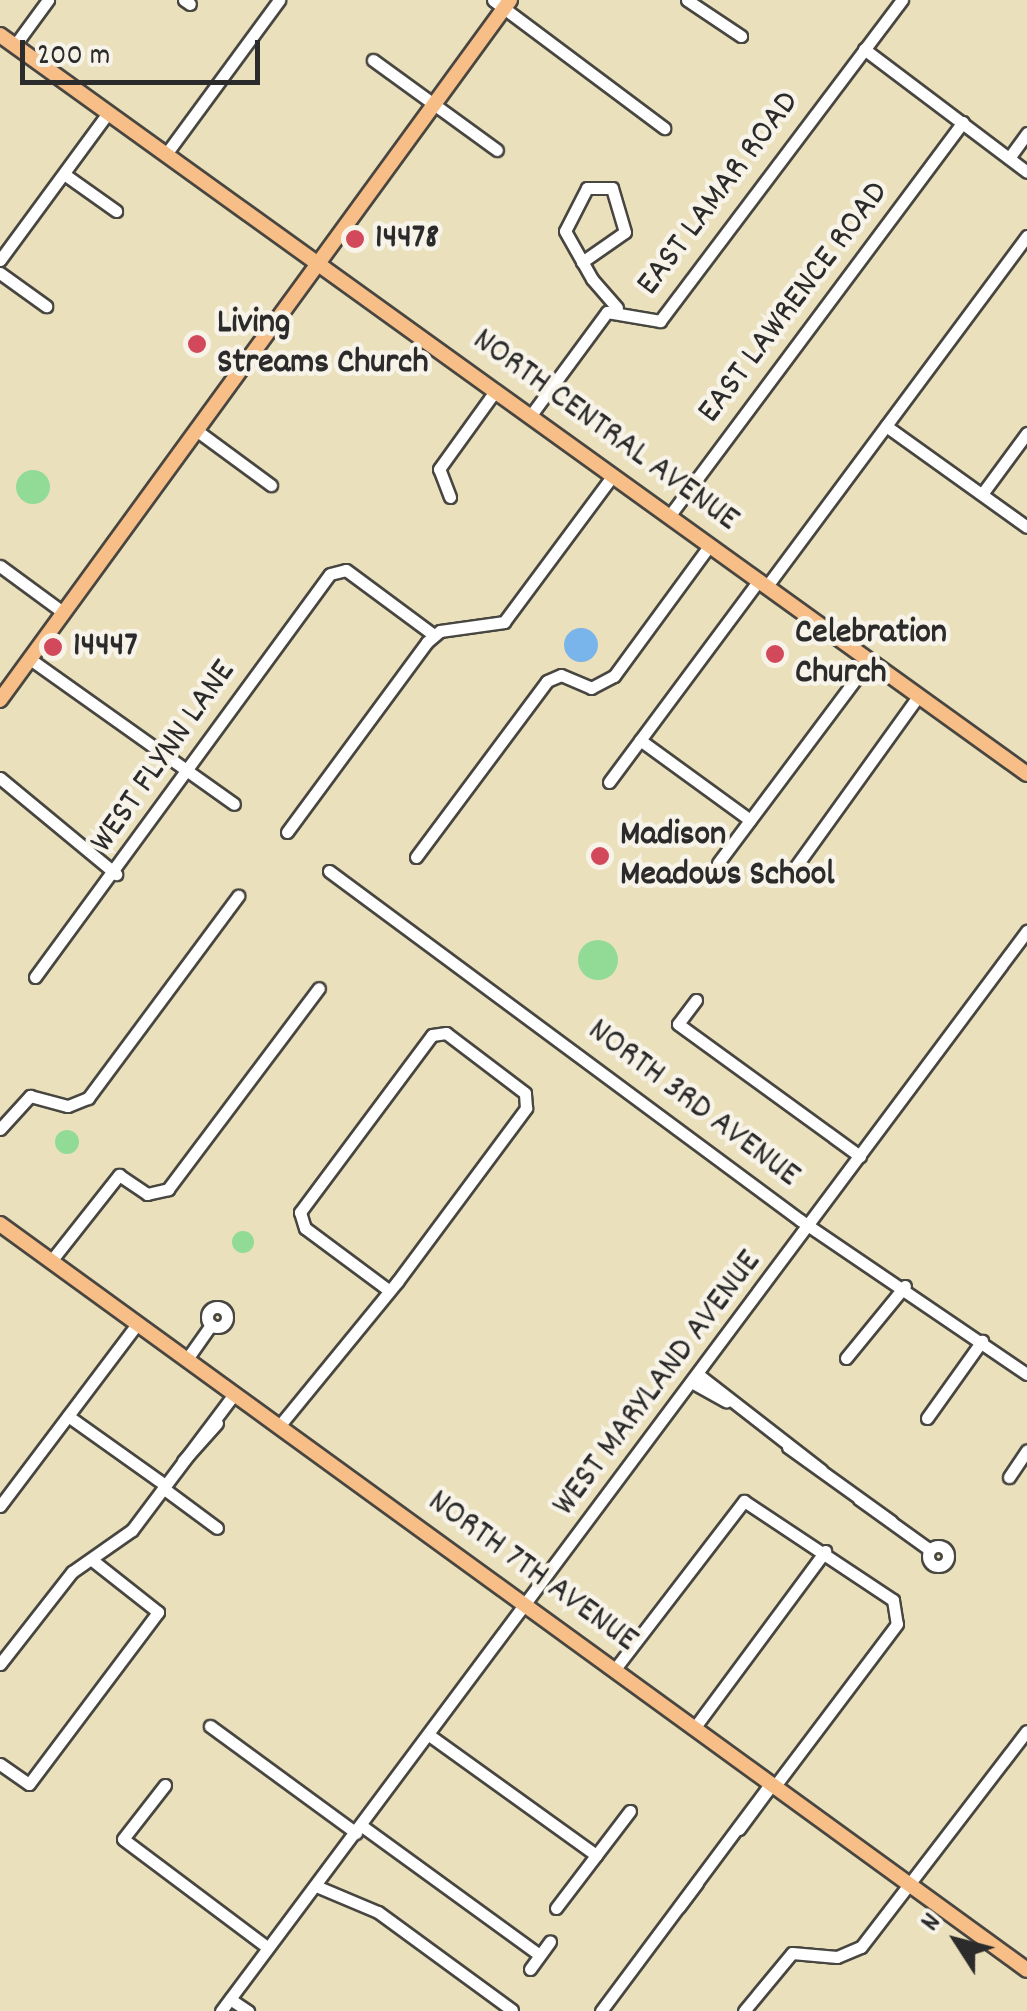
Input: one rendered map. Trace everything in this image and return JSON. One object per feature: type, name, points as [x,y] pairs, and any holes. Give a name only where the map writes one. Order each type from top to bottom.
[{"type":"main road","points":[[0,700],[434,104],[502,3]]},
{"type":"main road","name":"NORTH CENTRAL AVENUE","points":[[0,34],[1027,774]]},
{"type":"main road","name":"NORTH 7TH AVENUE","points":[[0,1224],[1027,1970]]},
{"type":"street","points":[[15,45],[48,0]]},
{"type":"street","points":[[166,154],[280,0]]},
{"type":"street","points":[[687,0],[741,36]]},
{"type":"street","name":"EAST LAMAR ROAD","points":[[531,415],[617,308],[660,321],[902,0]]},
{"type":"street","points":[[502,3],[664,128]]},
{"type":"street","points":[[864,48],[1027,172]]},
{"type":"street","points":[[373,60],[496,150]]},
{"type":"street","points":[[0,260],[108,113]]},
{"type":"street","name":"EAST LAWRENCE ROAD","points":[[670,516],[963,122]]},
{"type":"street","points":[[1008,158],[1027,134]]},
{"type":"street","points":[[64,174],[116,211]]},
{"type":"street","points":[[582,262],[625,232],[612,188],[587,188],[565,220],[582,262],[617,308]]},
{"type":"street","points":[[608,782],[886,426],[1027,236]]},
{"type":"street","points":[[0,273],[46,306]]},
{"type":"street","points":[[450,497],[439,469],[496,390]]},
{"type":"street","points":[[886,426],[1027,527]]},
{"type":"street","points":[[196,430],[272,485]]},
{"type":"street","points":[[982,494],[1027,433]]},
{"type":"street","points":[[288,832],[434,635],[504,622],[614,475]]},
{"type":"street","points":[[416,857],[548,680],[562,675],[591,688],[614,676],[710,545]]},
{"type":"street","points":[[0,566],[64,612]]},
{"type":"street","name":"WEST FLYNN LANE","points":[[36,977],[116,874],[184,769],[338,569],[434,635]]},
{"type":"street","points":[[30,659],[234,804]]},
{"type":"street","points":[[718,863],[870,660]]},
{"type":"street","points":[[794,869],[919,695]]},
{"type":"street","points":[[640,740],[750,820]]},
{"type":"street","points":[[0,778],[116,874]]},
{"type":"street","name":"NORTH 3RD AVENUE","points":[[329,872],[811,1224],[906,1286],[1027,1374]]},
{"type":"street","points":[[0,1129],[30,1096],[66,1106],[88,1098],[238,896]]},
{"type":"street","name":"WEST MARYLAND AVENUE","points":[[221,2011],[528,1605],[1027,931]]},
{"type":"street","points":[[51,1261],[119,1174],[147,1194],[168,1189],[319,988]]},
{"type":"street","points":[[696,1000],[678,1024],[860,1156]]},
{"type":"street","points":[[280,1425],[387,1289],[528,1100],[438,1032],[299,1222],[387,1289]]},
{"type":"street","points":[[846,1358],[906,1286]]},
{"type":"street","points":[[0,1506],[137,1324]]},
{"type":"street","points":[[186,1359],[211,1325]]},
{"type":"street","points":[[928,1418],[982,1341]]},
{"type":"street","points":[[696,1379],[930,1550]]},
{"type":"street","points":[[0,1664],[91,1559],[128,1534],[235,1394]]},
{"type":"street","points":[[68,1416],[217,1528]]},
{"type":"street","points":[[1009,1476],[1027,1450]]},
{"type":"street","points":[[600,2011],[896,1626],[898,1609],[825,1552],[748,1501],[734,1508],[615,1669]]},
{"type":"street","points":[[694,1727],[825,1552]]},
{"type":"street","points":[[0,1764],[30,1784],[158,1612],[91,1559]]},
{"type":"street","points":[[210,1726],[538,1954]]},
{"type":"street","points":[[751,2009],[792,1953],[837,1957],[862,1947],[1027,1731]]},
{"type":"street","points":[[429,1734],[596,1856]]},
{"type":"street","points":[[165,1785],[123,1839],[268,1948]]},
{"type":"street","points":[[556,1908],[630,1811]]},
{"type":"street","points":[[316,1886],[378,1912],[512,2010]]},
{"type":"street","points":[[530,1969],[550,1941]]},
{"type":"street","points":[[230,1998],[248,2011]]},
{"type":"green space","points":[[33,470],[45,475],[50,487],[45,499],[33,504],[21,499],[16,487],[21,475]]},
{"type":"green space","points":[[598,940],[612,946],[618,960],[612,974],[598,980],[584,974],[578,960],[584,946]]},
{"type":"green space","points":[[67,1130],[79,1142],[67,1154],[55,1142]]},
{"type":"green space","points":[[243,1231],[251,1234],[251,1250],[243,1253],[235,1250],[232,1242],[235,1234]]},
{"type":"water","points":[[581,628],[593,633],[598,645],[593,657],[581,662],[569,657],[564,645],[569,633]]},
{"type":"place","name":"14478","points":[[355,239]]},
{"type":"place","name":"Living Streams Church","points":[[197,344]]},
{"type":"place","name":"14447","points":[[53,647]]},
{"type":"place","name":"Celebration Church","points":[[775,654]]},
{"type":"place","name":"Madison Meadows School","points":[[600,856]]}]
